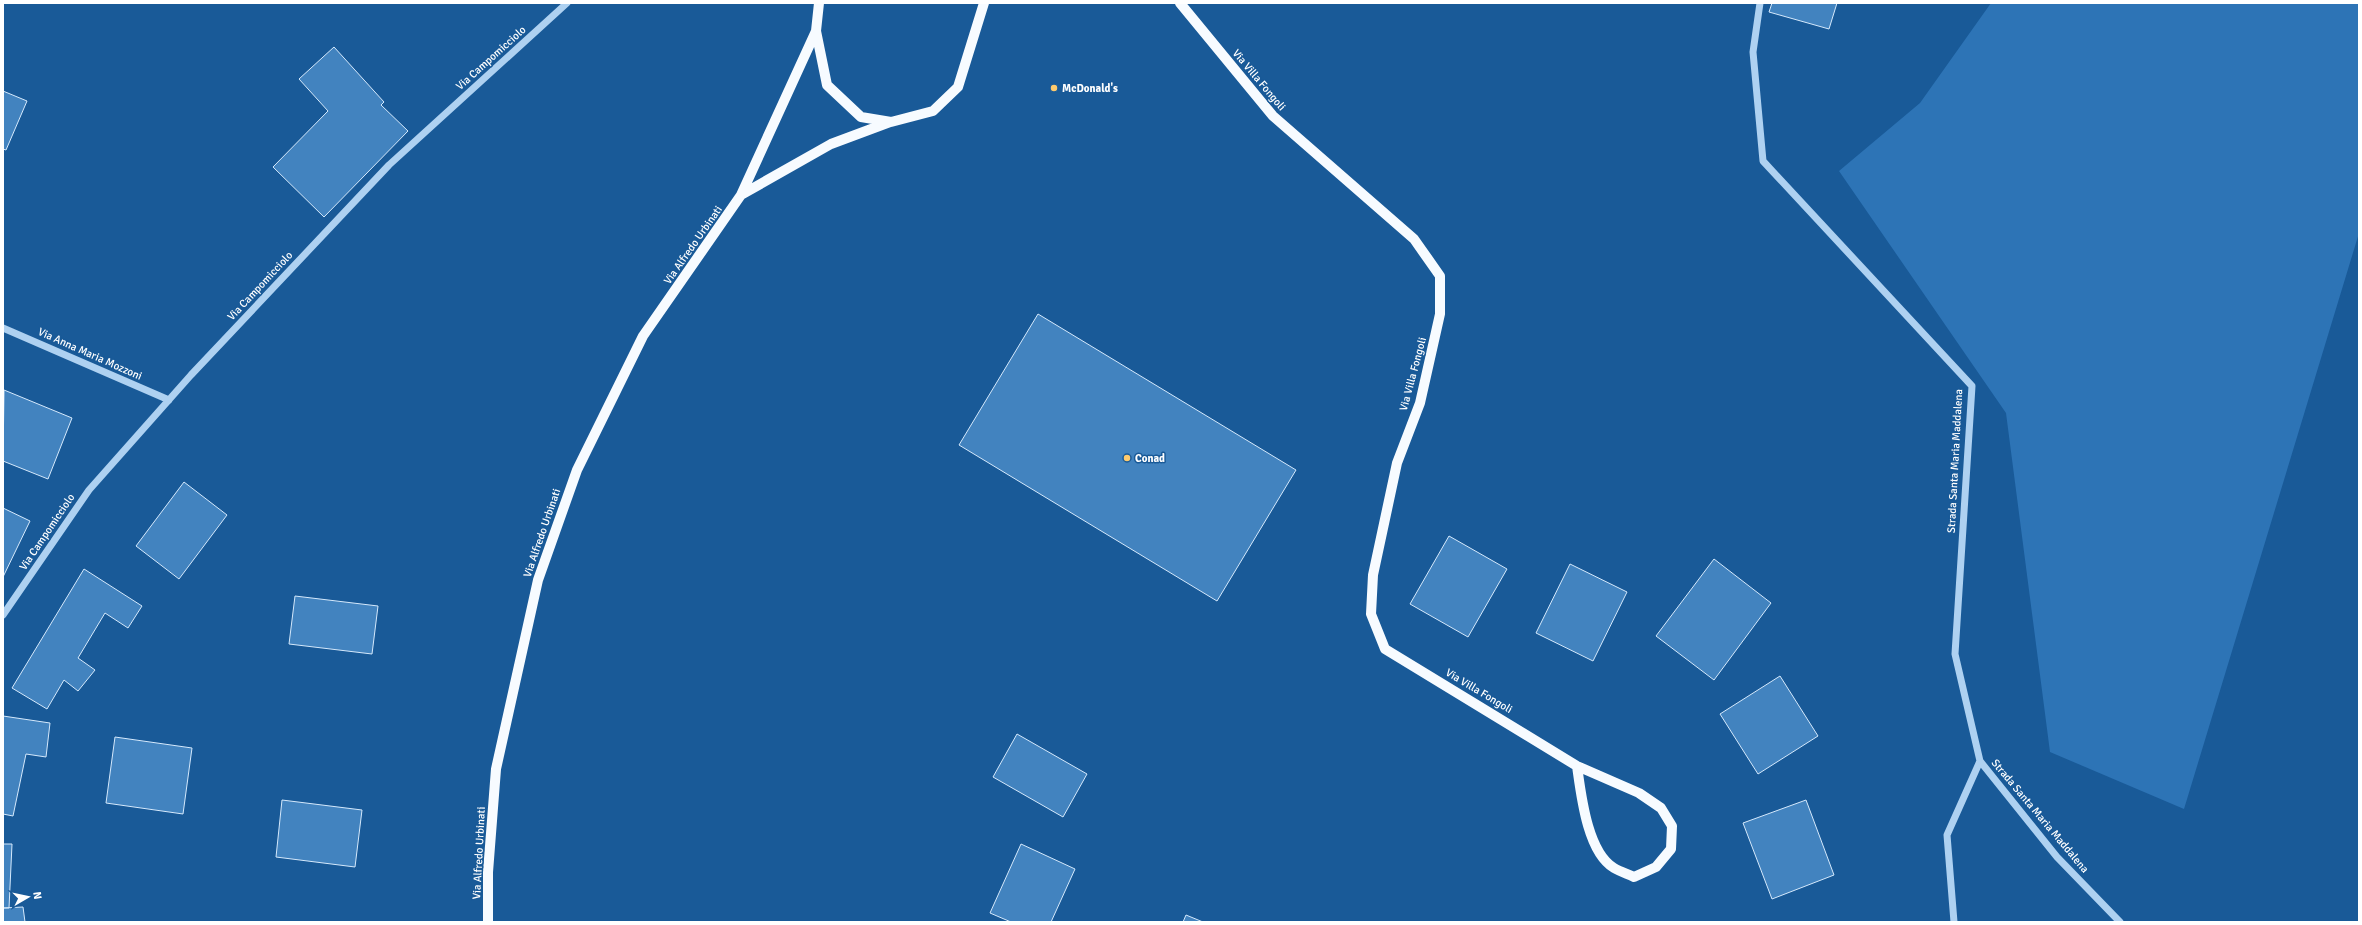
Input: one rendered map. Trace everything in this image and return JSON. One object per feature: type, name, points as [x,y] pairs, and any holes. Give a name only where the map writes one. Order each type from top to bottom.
[{"type":"main road","points":[[819,3],[816,31],[827,85],[861,117],[891,122]]},
{"type":"main road","name":"Via Alfredo Urbinati","points":[[742,195],[831,144],[891,122],[933,111],[958,87],[984,3]]},
{"type":"main road","name":"Via Villa Fongoli","points":[[1180,3],[1273,116],[1414,239],[1440,276],[1440,314],[1420,403],[1397,463],[1374,576],[1371,614],[1385,649],[1577,766],[1639,793],[1661,808],[1672,826],[1671,849],[1656,867],[1634,877],[1613,868],[1596,846],[1584,815],[1577,766]]},
{"type":"main road","name":"Via Alfredo Urbinati","points":[[488,922],[488,872],[496,769],[538,580],[576,470],[643,336],[742,195],[816,31]]},
{"type":"street","name":"Via Campomicciolo","points":[[3,615],[89,490],[169,400],[389,165],[567,3]]},
{"type":"street","name":"Strada Santa Maria Maddalena","points":[[1760,3],[1753,52],[1763,161],[1867,270],[1972,386],[1955,654],[1980,761],[2057,857],[2120,922]]},
{"type":"street","name":"Via Anna Maria Mozzoni","points":[[3,328],[169,400]]},
{"type":"street","points":[[1954,922],[1947,836],[1980,761]]},
{"type":"shaded area","points":[[1991,3],[2359,3],[2359,233],[2184,809],[2050,752],[2006,413],[1839,171],[1920,103]]},
{"type":"building","points":[[1772,3],[1837,3],[1829,29],[1769,12]]},
{"type":"building","points":[[334,47],[384,102],[381,105],[408,131],[324,217],[273,167],[328,111],[299,79]]},
{"type":"building","points":[[3,91],[27,101],[6,150],[3,149]]},
{"type":"building","name":"Conad","points":[[1038,314],[1296,470],[1217,601],[959,445]]},
{"type":"building","points":[[4,390],[72,418],[48,479],[3,461]]},
{"type":"building","points":[[184,482],[227,515],[179,579],[136,546]]},
{"type":"building","points":[[3,508],[30,521],[3,577]]},
{"type":"building","points":[[1449,536],[1507,569],[1468,637],[1410,604]]},
{"type":"building","points":[[1714,559],[1771,603],[1714,680],[1656,636]]},
{"type":"building","points":[[1570,564],[1627,592],[1593,661],[1536,633]]},
{"type":"building","points":[[84,569],[142,606],[128,628],[105,613],[78,658],[95,670],[78,691],[64,680],[47,709],[12,688]]},
{"type":"building","points":[[295,596],[378,606],[372,654],[289,644]]},
{"type":"building","points":[[1780,676],[1818,736],[1758,774],[1720,714]]},
{"type":"building","points":[[3,716],[50,723],[46,757],[26,754],[13,816],[3,814]]},
{"type":"building","points":[[1017,734],[1087,774],[1063,817],[993,777]]},
{"type":"building","points":[[115,737],[192,748],[183,814],[106,803]]},
{"type":"building","points":[[282,800],[362,810],[355,867],[276,857]]},
{"type":"building","points":[[1806,800],[1834,875],[1772,899],[1743,823]]},
{"type":"building","points":[[3,844],[12,844],[9,908],[3,908]]},
{"type":"building","points":[[1021,844],[1075,869],[1051,922],[1011,922],[990,913]]},
{"type":"building","points":[[23,907],[25,922],[3,922],[3,908]]},
{"type":"building","points":[[1186,915],[1203,922],[1183,922]]},
{"type":"place","name":"McDonald's","points":[[1054,88]]},
{"type":"place","name":"Conad","points":[[1127,458]]}]
